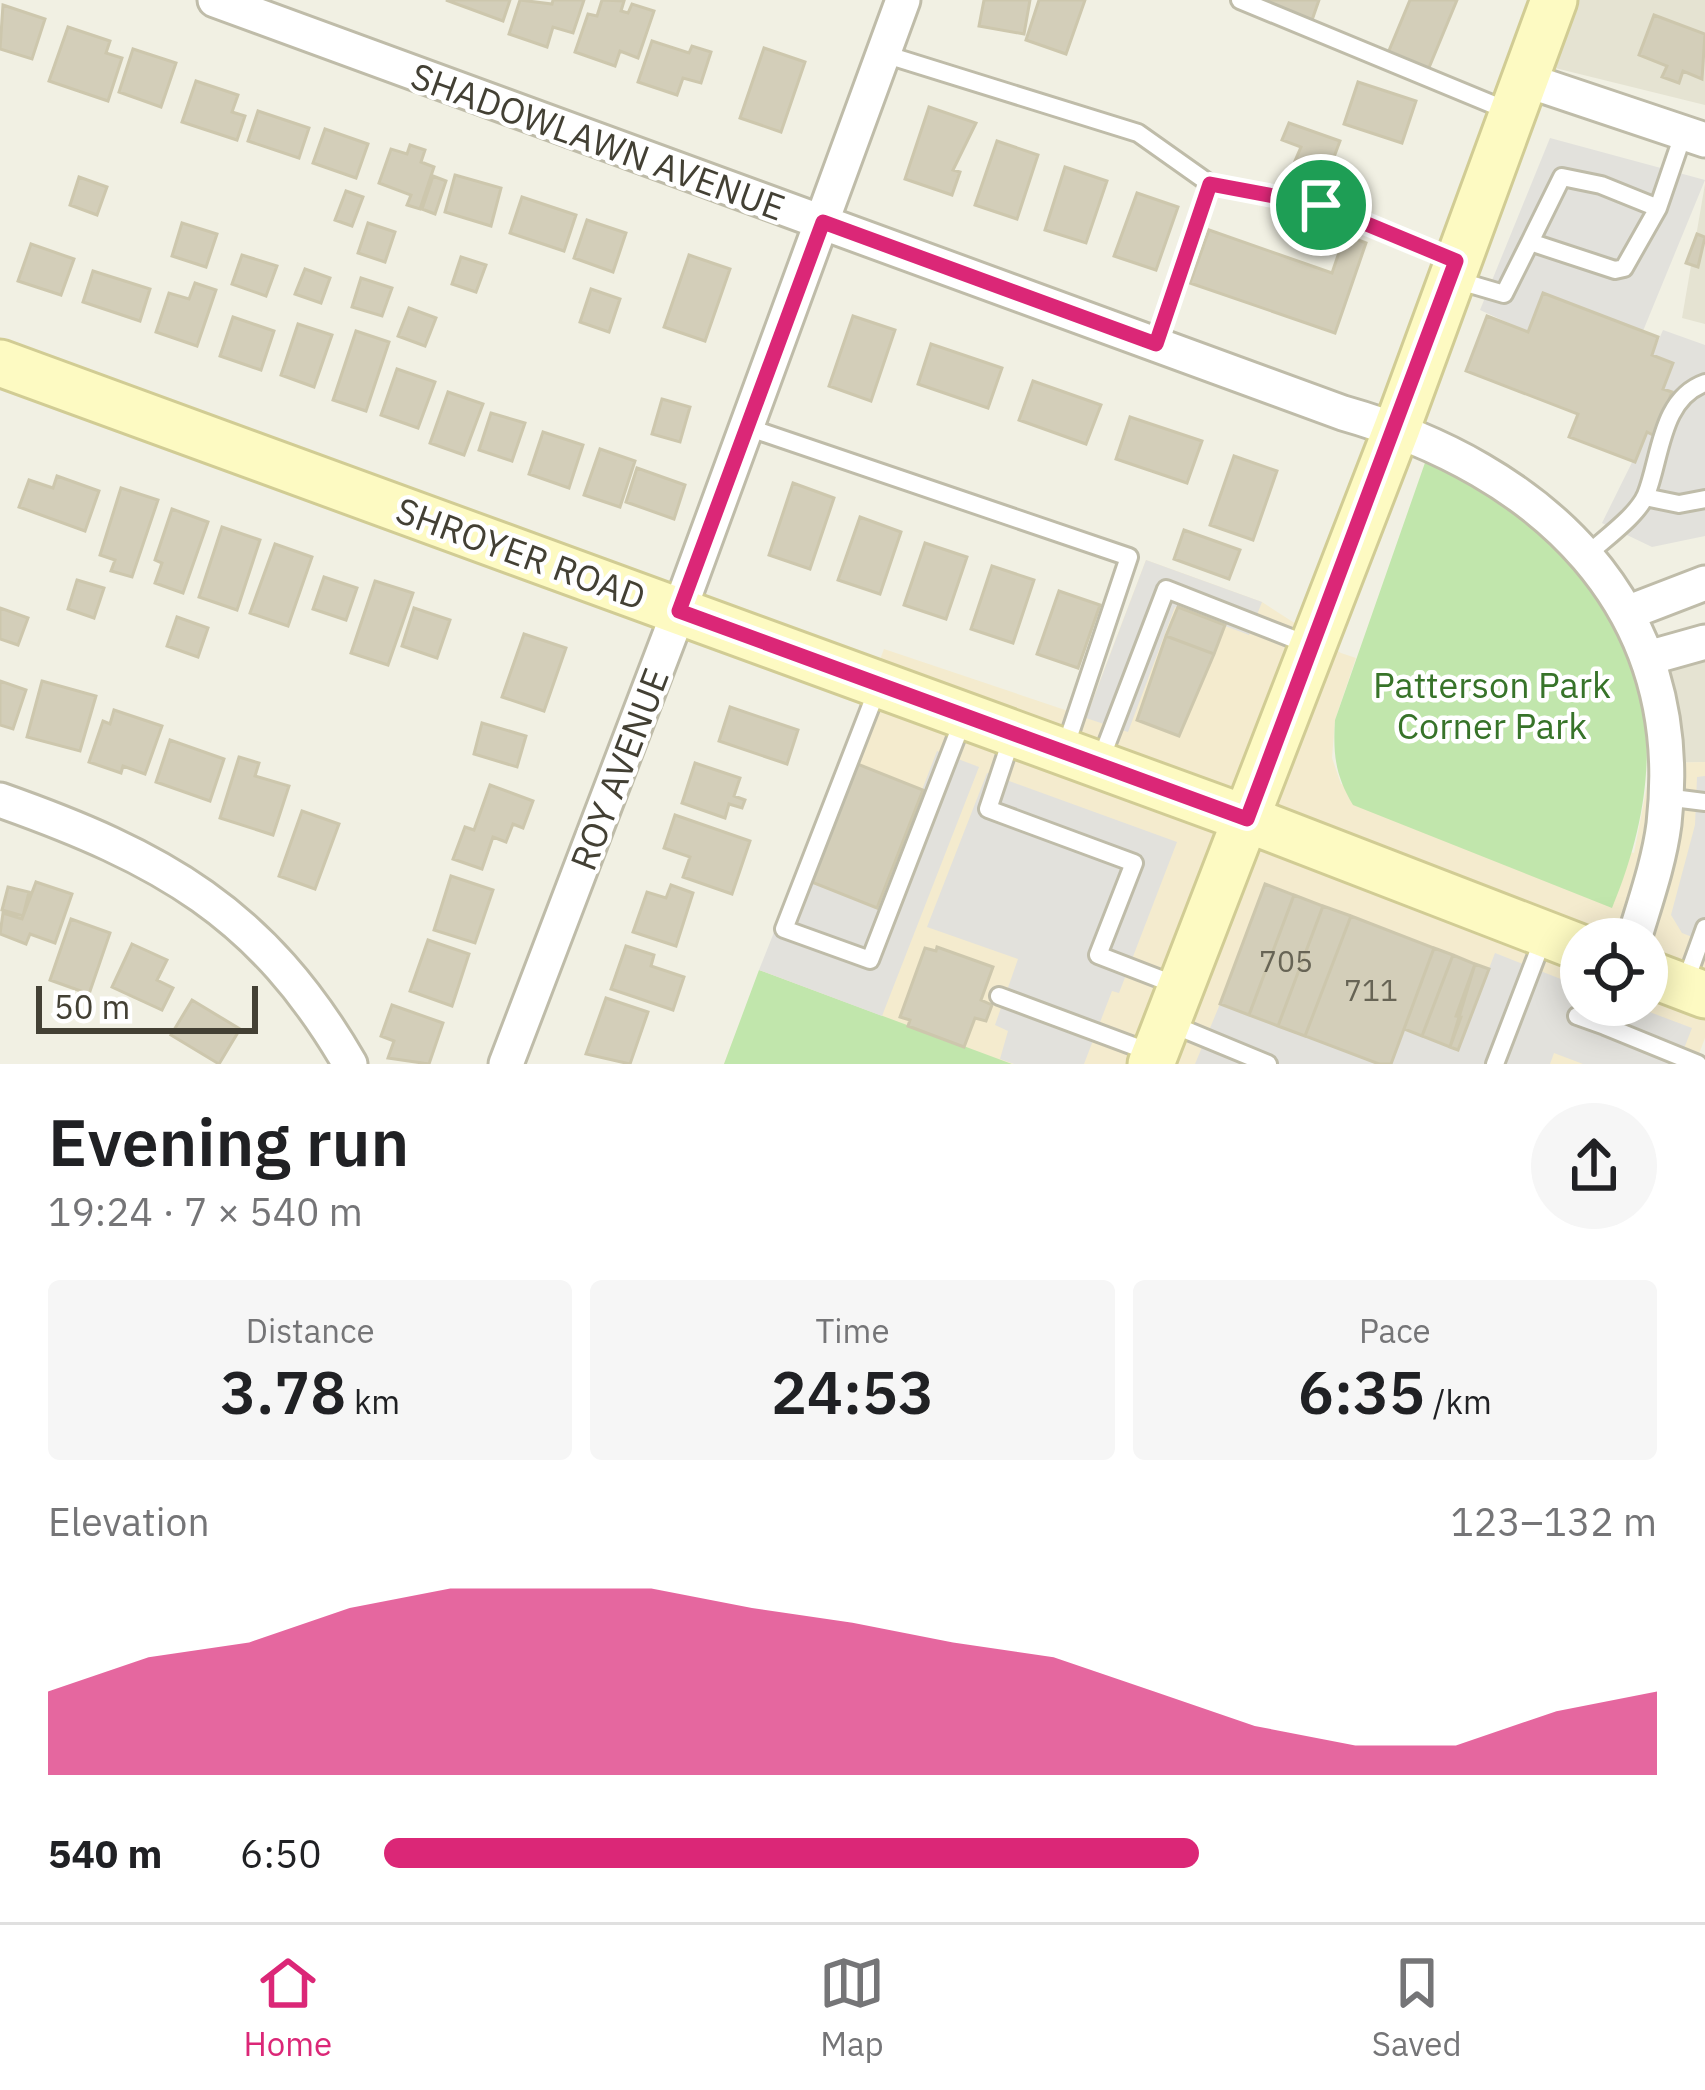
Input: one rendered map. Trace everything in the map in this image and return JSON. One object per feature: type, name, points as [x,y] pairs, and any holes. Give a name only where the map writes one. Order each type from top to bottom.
[{"type":"main road","points":[[1164,1032],[1554,0]]},
{"type":"main road","name":"SHROYER ROAD","points":[[0,363],[1247,819],[1560,940]]},
{"type":"street","name":"SHADOWLAWN AVENUE","points":[[215,0],[1396,428],[1491,473],[1528,498],[1587,555],[1627,613],[1648,658],[1661,718],[1665,797],[1658,855],[1640,918]]},
{"type":"street","name":"ROY AVENUE","points":[[506,1064],[679,611],[903,0]]},
{"type":"street","points":[[1517,95],[1694,137]]},
{"type":"street","points":[[1627,613],[1705,583]]},
{"type":"street","points":[[1648,658],[1705,642]]},
{"type":"street","points":[[0,800],[125,848],[195,887],[279,963],[350,1064]]},
{"type":"lane","points":[[1240,0],[1517,95]]},
{"type":"lane","points":[[884,54],[1138,133],[1210,184],[1321,205],[1504,294],[1562,177],[1601,184],[1658,208]]},
{"type":"lane","points":[[1530,242],[1615,270],[1631,261],[1694,137]]},
{"type":"lane","points":[[1156,344],[1210,184]]},
{"type":"lane","points":[[1587,555],[1646,497],[1665,426],[1683,399],[1705,383]]},
{"type":"lane","points":[[747,427],[1129,557],[1081,758]]},
{"type":"lane","points":[[1646,497],[1679,504],[1705,499]]},
{"type":"lane","points":[[1081,758],[1166,589],[1313,646]]},
{"type":"lane","points":[[879,684],[784,929],[870,960],[965,716]]},
{"type":"lane","points":[[1013,734],[988,809],[1134,863],[1099,955],[1164,1032]]},
{"type":"lane","points":[[1665,797],[1705,802]]},
{"type":"lane","points":[[1679,985],[1705,928]]},
{"type":"lane","points":[[1495,1064],[1560,946]]},
{"type":"lane","points":[[999,996],[1164,1032],[1268,1064]]},
{"type":"lane","points":[[1605,1027],[1698,1064]]},
{"type":"shaded area","points":[[1577,0],[1705,0],[1705,105],[1551,67]]},
{"type":"shaded area","points":[[1550,138],[1705,180],[1643,331],[1544,293],[1528,332],[1480,310]]},
{"type":"shaded area","points":[[1705,184],[1705,324],[1682,318]]},
{"type":"shaded area","points":[[1663,330],[1705,345],[1705,536],[1652,547],[1602,523],[1647,432],[1654,435],[1671,392],[1663,389],[1652,355]]},
{"type":"shaded area","points":[[1146,560],[1262,602],[1356,658],[1335,720],[1332,758],[1341,784],[1634,853],[1648,781],[1667,763],[1705,762],[1705,1038],[1695,1064],[724,1064],[884,649],[1086,717]]},
{"type":"shaded area","points":[[1146,560],[1262,602],[1249,635],[1175,607],[1128,732],[1086,718]]},
{"type":"shaded area","points":[[1705,642],[1705,762],[1667,763],[1648,658]]},
{"type":"shaded area","points":[[937,751],[979,767],[882,1016],[759,970],[796,877],[877,907]]},
{"type":"shaded area","points":[[987,773],[1177,842],[1119,993],[1112,991],[1084,1064],[1014,1064],[1000,1059],[1008,1031],[995,1025],[1018,959],[927,927]]},
{"type":"shaded area","points":[[1705,776],[1705,942],[1682,933],[1671,915],[1695,825],[1697,777]]},
{"type":"shaded area","points":[[1495,953],[1560,979],[1560,1026],[1668,1026],[1668,1019],[1692,1028],[1678,1064],[1583,1064],[1554,1053],[1550,1064],[1391,1064],[1404,1029],[1458,1049]]},
{"type":"shaded area","points":[[1220,1004],[1279,1025],[1379,1064],[1195,1064]]},
{"type":"green space","name":"Patterson Park Corner Park","points":[[1427,457],[1495,494],[1551,538],[1594,586],[1625,641],[1642,700],[1647,764],[1636,834],[1612,908],[1353,805],[1342,784],[1335,754],[1335,720]]},
{"type":"green space","points":[[759,970],[1012,1064],[724,1064]]},
{"type":"building","points":[[446,0],[510,0],[503,21]]},
{"type":"building","points":[[520,0],[552,4],[553,0],[584,0],[573,33],[553,27],[547,47],[509,34]]},
{"type":"building","points":[[602,0],[624,1],[621,11],[628,13],[632,4],[654,11],[638,58],[620,51],[615,66],[575,52],[588,14],[597,16]]},
{"type":"building","points":[[984,0],[1030,0],[1024,34],[979,26]]},
{"type":"building","points":[[1039,0],[1085,0],[1066,54],[1026,40]]},
{"type":"building","points":[[1266,0],[1319,0],[1312,20],[1264,4]]},
{"type":"building","points":[[1410,0],[1457,0],[1428,70],[1388,53]]},
{"type":"building","points":[[3,5],[45,19],[32,59],[0,49]]},
{"type":"building","points":[[1654,15],[1705,34],[1702,79],[1683,71],[1679,83],[1662,77],[1667,66],[1639,55]]},
{"type":"building","points":[[68,27],[110,41],[106,53],[122,58],[108,101],[49,81]]},
{"type":"building","points":[[652,41],[689,53],[692,46],[711,52],[701,83],[683,78],[677,95],[638,82]]},
{"type":"building","points":[[764,48],[805,62],[781,132],[740,118]]},
{"type":"building","points":[[133,49],[176,63],[161,107],[119,92]]},
{"type":"building","points":[[196,81],[238,95],[232,112],[245,116],[237,140],[182,122]]},
{"type":"building","points":[[1358,82],[1416,101],[1402,143],[1344,124]]},
{"type":"building","points":[[929,107],[976,123],[953,170],[960,172],[952,195],[905,179]]},
{"type":"building","points":[[258,111],[309,128],[299,158],[248,141]]},
{"type":"building","points":[[1289,123],[1340,141],[1328,173],[1295,161],[1301,147],[1282,140]]},
{"type":"building","points":[[325,129],[368,144],[356,178],[313,163]]},
{"type":"building","points":[[997,141],[1038,155],[1017,219],[975,205]]},
{"type":"building","points":[[410,145],[425,150],[421,162],[434,167],[420,209],[407,205],[411,195],[379,183],[391,149],[407,154]]},
{"type":"building","points":[[1065,167],[1107,181],[1086,243],[1045,230]]},
{"type":"building","points":[[455,175],[501,188],[491,226],[445,212]]},
{"type":"building","points":[[433,176],[446,181],[435,214],[422,209]]},
{"type":"building","points":[[79,177],[107,187],[97,215],[70,205]]},
{"type":"building","points":[[346,191],[363,197],[352,226],[335,220]]},
{"type":"building","points":[[1137,193],[1178,207],[1156,270],[1114,256]]},
{"type":"building","points":[[522,197],[576,215],[564,251],[510,233]]},
{"type":"building","points":[[587,220],[626,233],[613,272],[574,258]]},
{"type":"building","points":[[182,223],[217,234],[206,267],[172,256]]},
{"type":"building","points":[[368,223],[395,232],[385,262],[358,253]]},
{"type":"building","points":[[1209,230],[1332,273],[1345,235],[1366,243],[1335,333],[1190,283]]},
{"type":"building","points":[[1697,234],[1705,237],[1698,267],[1686,263]]},
{"type":"building","points":[[31,244],[74,259],[61,295],[18,281]]},
{"type":"building","points":[[242,255],[277,266],[266,296],[232,284]]},
{"type":"building","points":[[689,255],[730,269],[705,341],[664,327]]},
{"type":"building","points":[[461,257],[486,265],[476,292],[452,284]]},
{"type":"building","points":[[305,269],[330,278],[321,303],[295,294]]},
{"type":"building","points":[[93,271],[150,289],[140,321],[83,302]]},
{"type":"building","points":[[361,278],[392,288],[382,316],[352,307]]},
{"type":"building","points":[[195,283],[216,290],[197,346],[156,332],[169,293],[189,299]]},
{"type":"building","points":[[591,289],[620,299],[609,332],[580,322]]},
{"type":"building","points":[[1543,293],[1658,337],[1652,355],[1673,363],[1663,389],[1672,392],[1655,436],[1647,432],[1635,462],[1569,437],[1578,414],[1466,371],[1487,316],[1528,332]]},
{"type":"building","points":[[409,308],[436,318],[425,346],[398,336]]},
{"type":"building","points":[[853,316],[895,330],[871,401],[829,386]]},
{"type":"building","points":[[233,317],[274,331],[261,370],[220,356]]},
{"type":"building","points":[[298,324],[332,335],[314,387],[281,375]]},
{"type":"building","points":[[356,331],[389,342],[366,411],[333,400]]},
{"type":"building","points":[[931,344],[1002,368],[988,408],[918,384]]},
{"type":"building","points":[[397,369],[435,382],[418,428],[381,415]]},
{"type":"building","points":[[1033,381],[1101,405],[1086,444],[1019,420]]},
{"type":"building","points":[[448,392],[483,404],[464,455],[430,443]]},
{"type":"building","points":[[662,399],[690,407],[680,442],[652,434]]},
{"type":"building","points":[[491,413],[525,423],[512,461],[479,450]]},
{"type":"building","points":[[1130,417],[1202,441],[1187,483],[1116,459]]},
{"type":"building","points":[[543,432],[583,445],[569,488],[529,474]]},
{"type":"building","points":[[600,449],[635,461],[620,507],[584,495]]},
{"type":"building","points":[[1234,456],[1277,471],[1253,540],[1210,525]]},
{"type":"building","points":[[637,468],[685,485],[674,519],[626,502]]},
{"type":"building","points":[[57,476],[99,491],[85,531],[19,507],[29,480],[53,488]]},
{"type":"building","points":[[793,483],[834,498],[810,569],[769,555]]},
{"type":"building","points":[[121,488],[158,500],[132,577],[111,571],[115,560],[100,555]]},
{"type":"building","points":[[172,509],[208,522],[183,593],[155,583],[162,563],[155,560]]},
{"type":"building","points":[[860,517],[901,532],[880,594],[838,580]]},
{"type":"building","points":[[222,527],[260,540],[237,610],[199,597]]},
{"type":"building","points":[[1184,530],[1240,550],[1229,579],[1174,559]]},
{"type":"building","points":[[925,543],[967,557],[946,619],[904,605]]},
{"type":"building","points":[[275,544],[312,557],[288,626],[250,613]]},
{"type":"building","points":[[992,566],[1034,580],[1013,643],[971,629]]},
{"type":"building","points":[[324,577],[357,588],[346,620],[313,609]]},
{"type":"building","points":[[77,580],[104,588],[94,618],[68,609]]},
{"type":"building","points":[[375,581],[413,593],[388,665],[351,653]]},
{"type":"building","points":[[1059,591],[1100,605],[1078,668],[1037,654]]},
{"type":"building","points":[[1178,607],[1225,625],[1214,654],[1166,636]]},
{"type":"building","points":[[0,608],[28,618],[18,645],[0,639]]},
{"type":"building","points":[[414,608],[450,620],[437,658],[402,646]]},
{"type":"building","points":[[177,617],[208,628],[198,657],[167,646]]},
{"type":"building","points":[[524,634],[566,648],[544,711],[502,697]]},
{"type":"building","points":[[1166,636],[1214,654],[1179,736],[1137,720]]},
{"type":"building","points":[[0,681],[26,690],[13,729],[0,725]]},
{"type":"building","points":[[42,681],[96,696],[80,751],[27,737]]},
{"type":"building","points":[[730,707],[798,730],[787,764],[719,741]]},
{"type":"building","points":[[114,710],[162,726],[145,774],[123,766],[121,773],[89,762],[103,721],[110,724]]},
{"type":"building","points":[[482,723],[526,736],[517,767],[474,754]]},
{"type":"building","points":[[170,740],[224,759],[210,801],[156,782]]},
{"type":"building","points":[[239,757],[259,763],[255,776],[289,786],[273,835],[220,818]]},
{"type":"building","points":[[695,763],[740,778],[734,796],[745,800],[742,808],[729,804],[725,818],[682,803]]},
{"type":"building","points":[[855,763],[923,790],[877,908],[809,881]]},
{"type":"building","points":[[490,785],[533,801],[523,828],[513,824],[506,842],[493,837],[482,869],[453,859],[465,827],[474,830]]},
{"type":"building","points":[[302,811],[339,824],[315,889],[279,876]]},
{"type":"building","points":[[675,815],[750,841],[732,894],[683,877],[690,857],[664,848]]},
{"type":"building","points":[[451,876],[493,890],[475,943],[434,930]]},
{"type":"building","points":[[36,882],[72,894],[55,943],[30,934],[26,944],[0,934],[3,913],[22,919]]},
{"type":"building","points":[[1265,884],[1294,895],[1249,1015],[1220,1004]]},
{"type":"building","points":[[671,885],[693,893],[676,946],[633,932],[647,892],[666,898]]},
{"type":"building","points":[[8,887],[29,892],[23,916],[2,910]]},
{"type":"building","points":[[1294,895],[1323,906],[1278,1026],[1249,1015]]},
{"type":"building","points":[[1323,906],[1351,916],[1305,1036],[1278,1026]]},
{"type":"building","points":[[1351,916],[1434,948],[1391,1064],[1379,1064],[1305,1036]]},
{"type":"building","points":[[71,919],[110,933],[89,994],[50,980]]},
{"type":"building","points":[[428,940],[469,954],[452,1006],[410,991]]},
{"type":"building","points":[[132,944],[167,960],[157,980],[173,988],[162,1010],[112,987]]},
{"type":"building","points":[[626,946],[654,955],[651,966],[684,977],[673,1010],[611,989]]},
{"type":"building","points":[[937,947],[993,967],[981,1000],[992,1005],[986,1021],[975,1018],[964,1047],[908,1026],[910,1020],[900,1017],[925,948],[936,951]]},
{"type":"building","points":[[1434,948],[1453,955],[1422,1036],[1404,1029]]},
{"type":"building","points":[[1453,955],[1475,964],[1450,1047],[1422,1036]]},
{"type":"building","points":[[1475,964],[1489,969],[1458,1050],[1450,1047],[1461,1017],[1456,1016]]},
{"type":"building","points":[[606,998],[648,1012],[630,1064],[586,1054]]},
{"type":"building","points":[[192,1000],[240,1029],[219,1064],[171,1035]]},
{"type":"building","points":[[392,1005],[443,1023],[429,1064],[388,1058],[394,1041],[381,1036]]},
{"type":"route","points":[[1210,184],[1321,205],[1456,261],[1247,819],[679,611],[823,222],[1156,344],[1210,184]]}]
